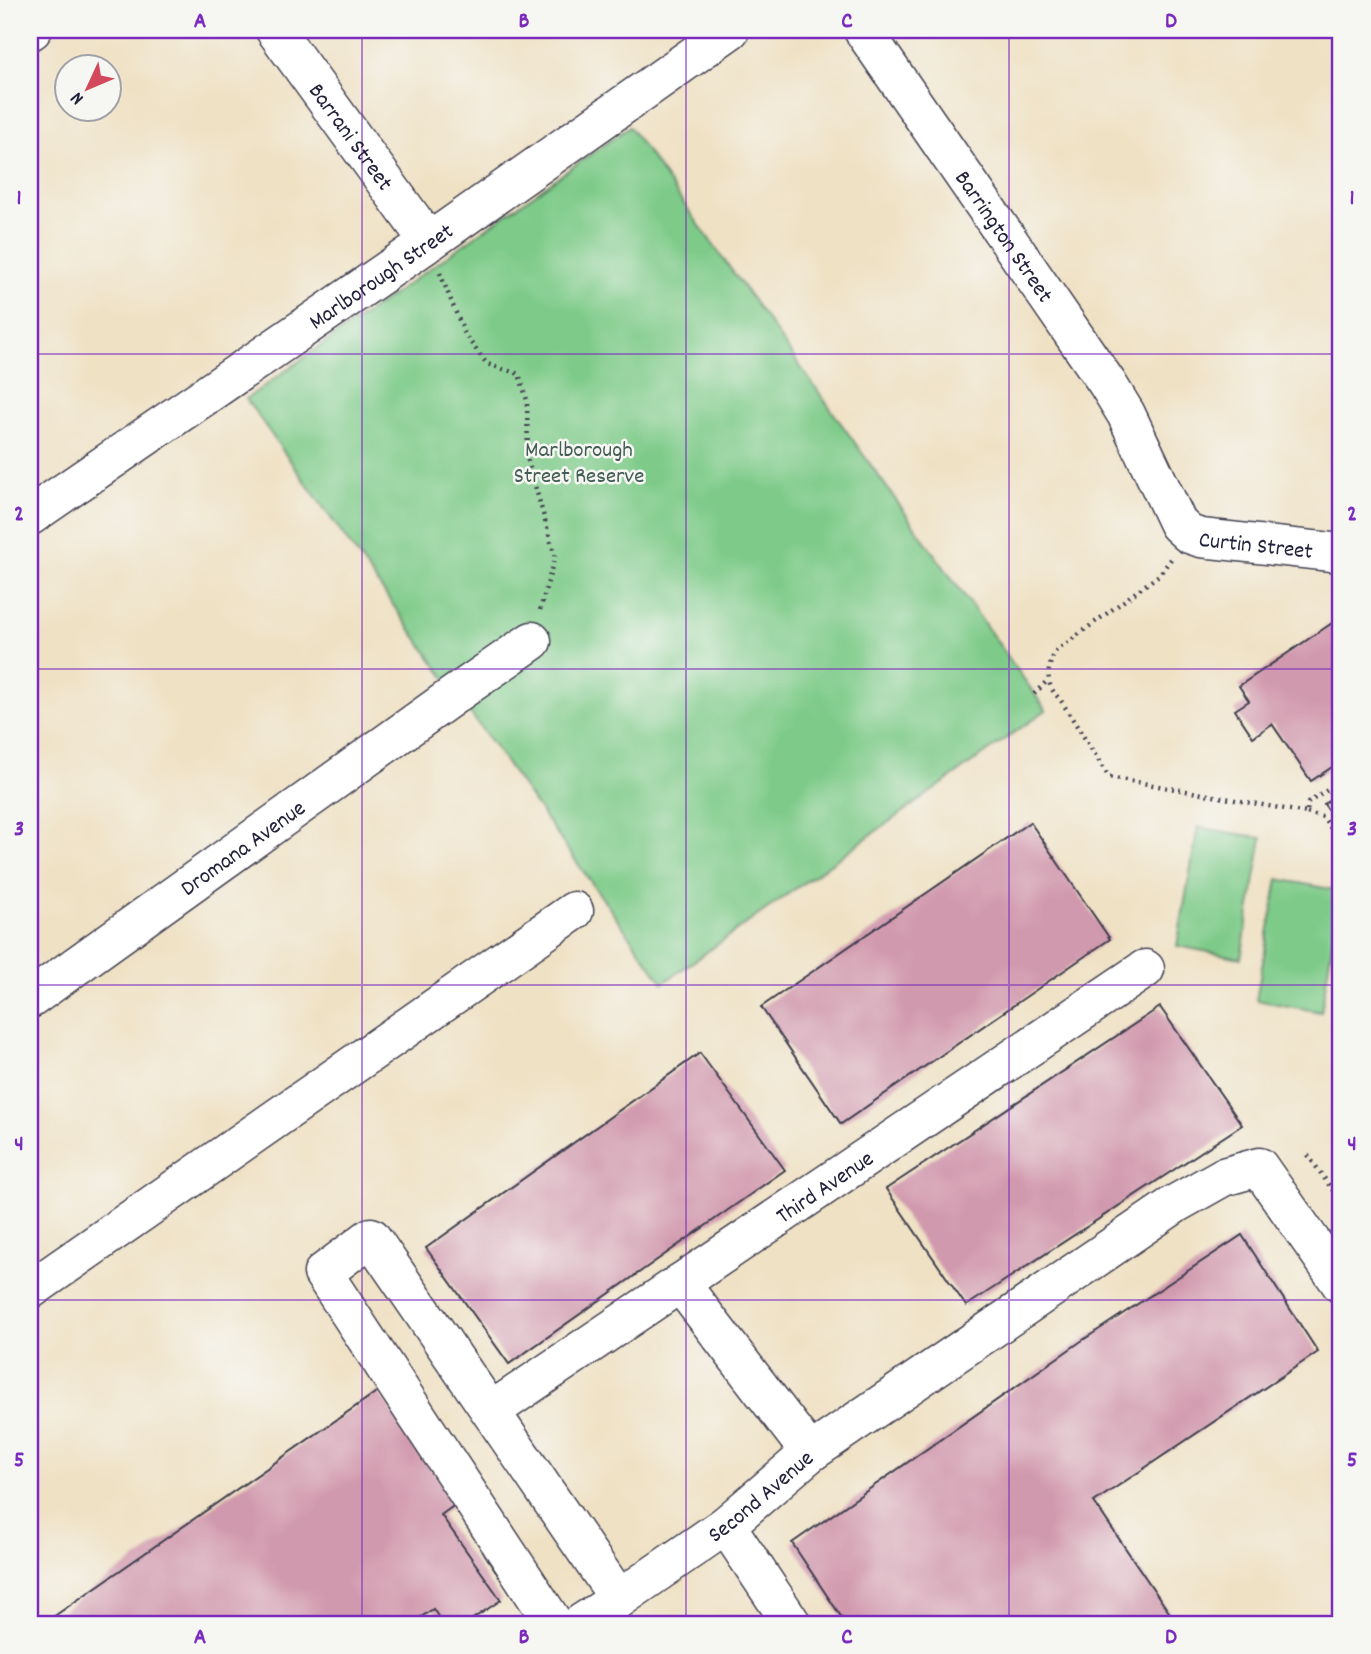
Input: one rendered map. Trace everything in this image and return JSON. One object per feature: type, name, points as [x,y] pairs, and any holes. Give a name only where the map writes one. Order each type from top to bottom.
[{"type":"street","name":"Barrani Street","points":[[275,30],[429,242]]},
{"type":"street","name":"Marlborough Street","points":[[30,516],[429,242],[730,30]]},
{"type":"street","name":"Barrington Street","points":[[863,30],[1107,383],[1126,414],[1140,448]]},
{"type":"street","name":"Curtin Street","points":[[1140,448],[1170,512],[1189,534],[1215,540],[1341,553]]},
{"type":"street","name":"Dromana Avenue","points":[[30,999],[532,641]]},
{"type":"street","points":[[30,1290],[574,911]]},
{"type":"street","name":"Third Avenue","points":[[491,1410],[1145,968]]},
{"type":"street","name":"Second Avenue","points":[[580,1624],[726,1525],[810,1453],[1175,1204],[1223,1177],[1259,1167],[1341,1284]]},
{"type":"street","points":[[554,1624],[323,1273],[371,1237],[619,1599]]},
{"type":"street","points":[[680,1283],[810,1453]]},
{"type":"street","points":[[726,1525],[792,1624]]},
{"type":"path","points":[[429,242],[465,335],[487,364],[519,374],[527,400],[528,461],[555,556],[532,641]]},
{"type":"path","points":[[1189,534],[1160,575],[1056,652],[1048,680],[1052,691],[1060,699],[1109,778],[1323,817],[1341,843]]},
{"type":"path","points":[[1034,694],[1048,680]]},
{"type":"path","points":[[1307,813],[1308,803],[1341,781]]},
{"type":"path","points":[[1308,1155],[1341,1202]]},
{"type":"green space","name":"Marlborough Street Reserve","points":[[629,127],[1046,710],[663,983],[246,399]]},
{"type":"green space","points":[[1198,827],[1262,838],[1241,958],[1177,946]]},
{"type":"green space","points":[[1278,879],[1341,891],[1321,1012],[1256,1000]]},
{"type":"building","points":[[1338,619],[1341,623],[1341,761],[1311,781],[1272,724],[1253,737],[1235,710],[1249,701],[1239,686]]},
{"type":"building","points":[[1341,792],[1341,829],[1324,804]]},
{"type":"building","points":[[1030,822],[1110,939],[841,1124],[761,1007]]},
{"type":"building","points":[[1160,1007],[1242,1125],[966,1306],[886,1189]]},
{"type":"building","points":[[700,1053],[785,1170],[509,1364],[426,1248]]},
{"type":"building","points":[[1242,1235],[1318,1352],[1094,1502],[1177,1624],[846,1624],[792,1543],[1080,1342]]},
{"type":"building","points":[[378,1391],[456,1504],[441,1515],[501,1600],[465,1624],[443,1624],[433,1609],[411,1624],[43,1624]]}]
